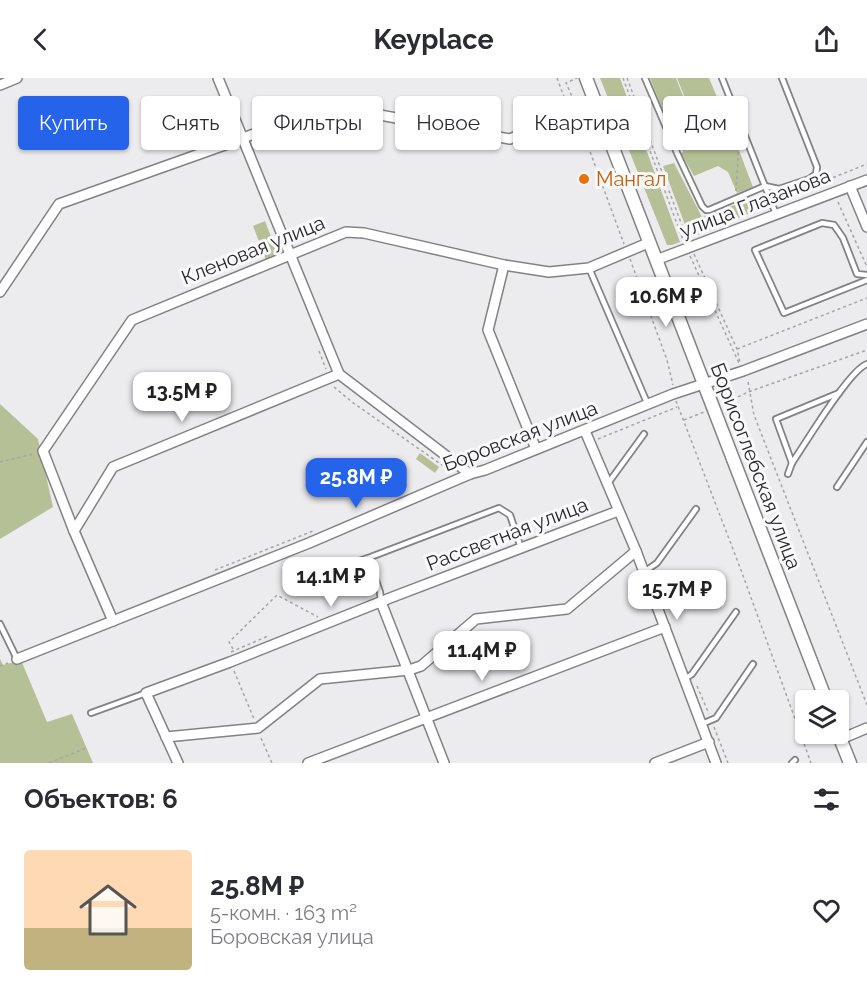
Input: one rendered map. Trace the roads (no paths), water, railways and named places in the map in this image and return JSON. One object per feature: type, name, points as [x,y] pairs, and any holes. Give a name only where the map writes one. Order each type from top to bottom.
[{"type":"street","points":[[0,85],[17,78]]},
{"type":"street","points":[[218,78],[339,374],[470,474]]},
{"type":"street","name":"Борисоглебская улица","points":[[586,78],[593,96]]},
{"type":"street","points":[[0,292],[59,204],[244,138],[326,105],[510,139],[513,138]]},
{"type":"street","name":"Борисоглебская улица","points":[[613,150],[822,690]]},
{"type":"street","name":"улица Глазанова","points":[[656,260],[867,180]]},
{"type":"street","points":[[850,186],[867,227]]},
{"type":"street","name":"Кленовая улица","points":[[74,531],[43,451],[132,320],[346,232],[364,233],[504,265],[549,272],[588,268],[648,243]]},
{"type":"street","points":[[504,265],[488,330],[536,449]]},
{"type":"street","name":"Боровская улица","points":[[17,659],[309,543],[470,474],[585,431],[673,394],[704,385],[867,324]]},
{"type":"street","points":[[113,621],[74,531],[113,467],[339,374]]},
{"type":"street","points":[[585,431],[609,482],[618,511],[636,551],[717,763]]},
{"type":"street","name":"Рассветная улица","points":[[146,693],[618,511]]},
{"type":"street","points":[[166,737],[258,728],[320,679],[409,670],[421,666],[476,620],[567,609],[636,551]]},
{"type":"street","points":[[381,602],[444,763]]},
{"type":"street","points":[[308,763],[665,627]]},
{"type":"street","points":[[146,693],[178,763]]},
{"type":"street","points":[[849,733],[867,728]]},
{"type":"street","points":[[655,763],[709,742]]},
{"type":"street","points":[[843,744],[850,763]]},
{"type":"lane","points":[[645,78],[703,208],[709,210],[765,186],[779,189],[812,178],[817,171],[782,78]]},
{"type":"lane","points":[[722,78],[776,214]]},
{"type":"lane","points":[[867,275],[857,274],[843,238],[834,225],[822,223],[755,250],[784,313],[867,280]]},
{"type":"lane","points":[[588,268],[648,405]]},
{"type":"lane","points":[[788,474],[792,463],[839,393],[861,366],[867,364]]},
{"type":"lane","points":[[792,463],[776,420],[839,393]]},
{"type":"lane","points":[[609,482],[644,434]]},
{"type":"lane","points":[[837,487],[867,442]]},
{"type":"lane","points":[[341,567],[500,508],[510,515],[521,548]]},
{"type":"lane","points":[[644,572],[657,563],[696,509]]},
{"type":"lane","points":[[368,558],[380,592],[381,602]]},
{"type":"lane","points":[[686,679],[692,674],[736,612]]},
{"type":"lane","points":[[0,624],[17,659]]},
{"type":"lane","points":[[702,724],[716,718],[753,664]]},
{"type":"lane","points":[[91,713],[146,693]]},
{"type":"place","name":"Мангал","points":[[584,179]]}]
